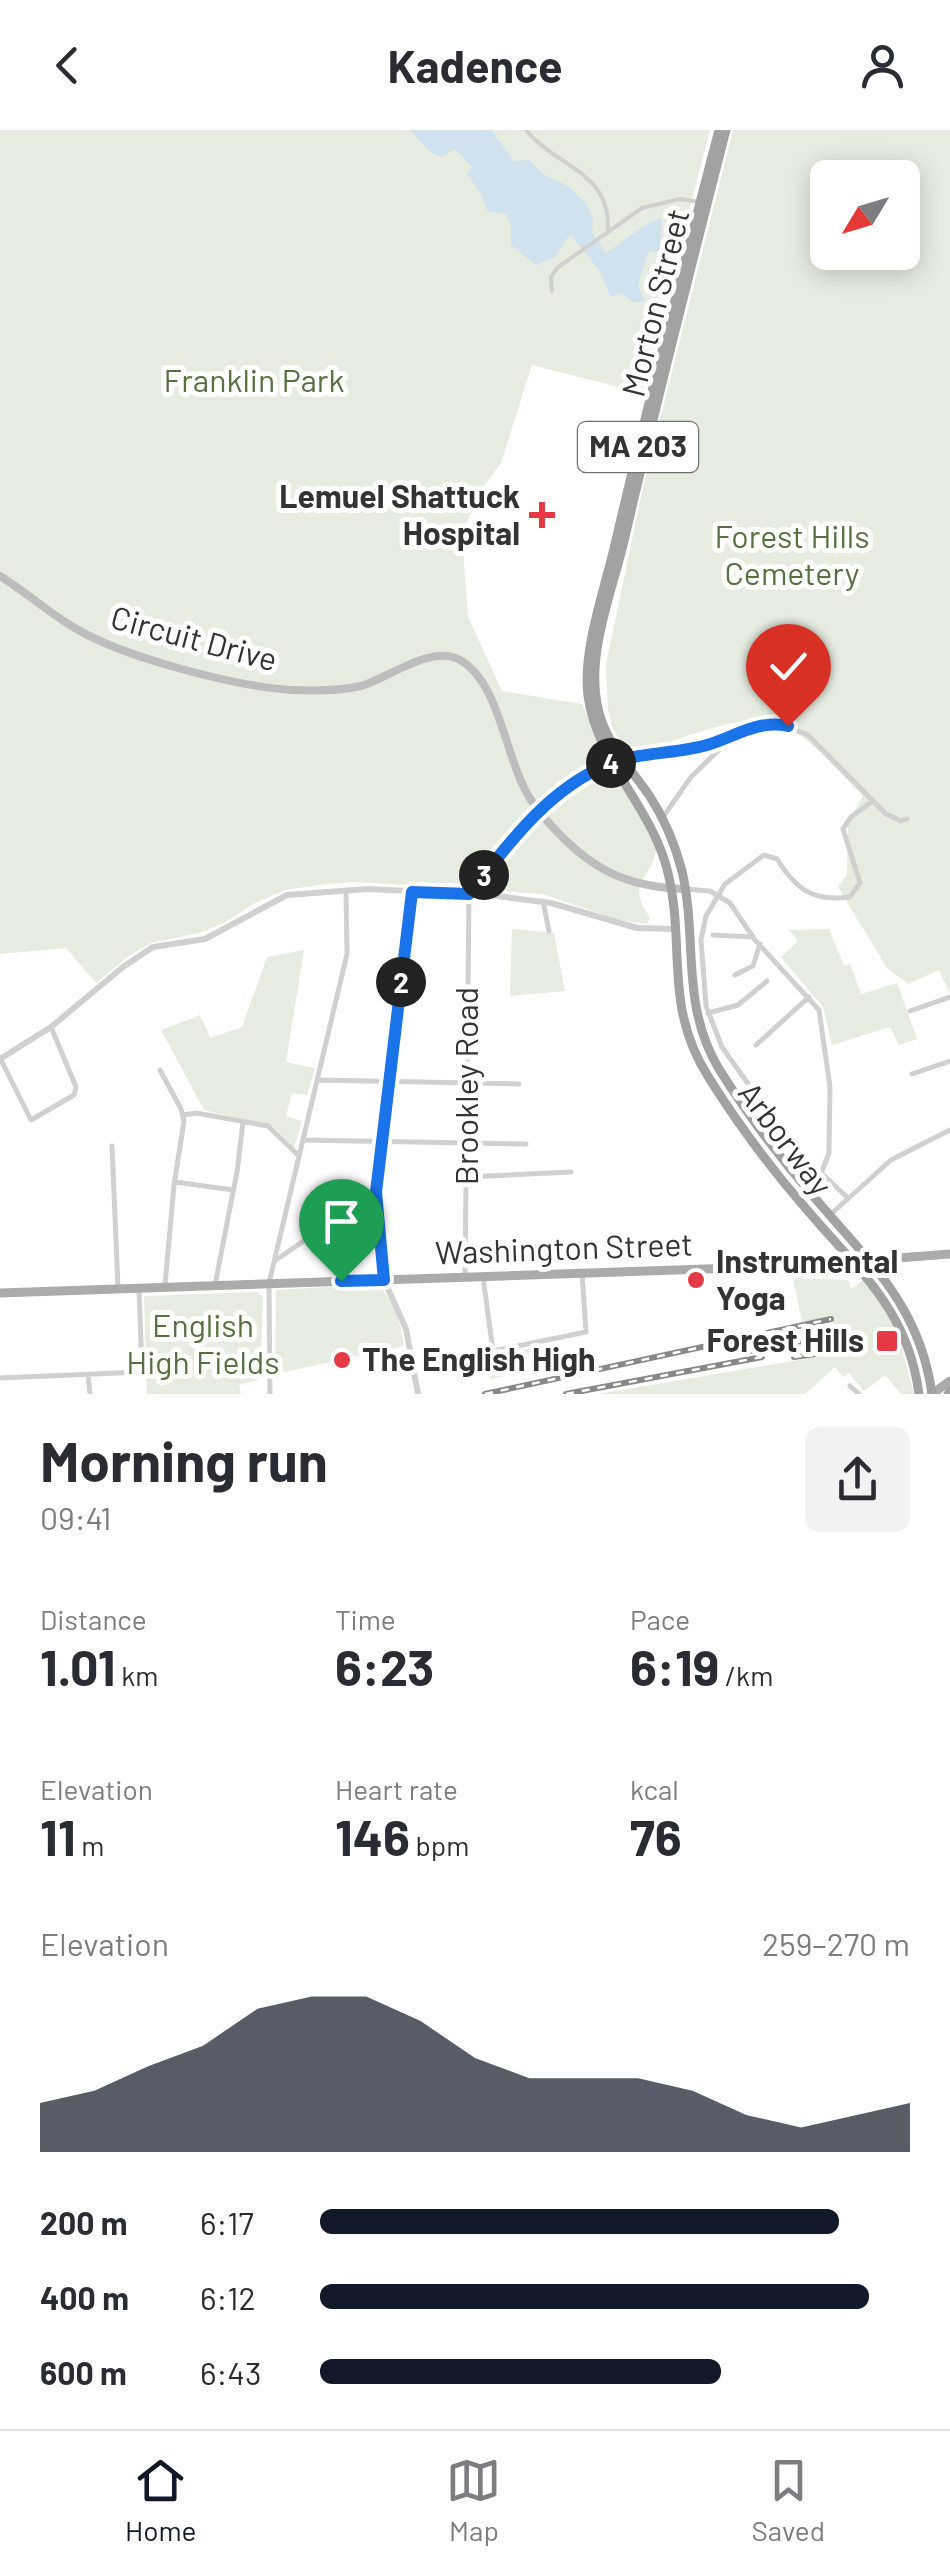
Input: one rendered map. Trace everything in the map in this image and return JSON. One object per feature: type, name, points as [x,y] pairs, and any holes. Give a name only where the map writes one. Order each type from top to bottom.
[{"type":"highway","name":"Morton Street","points":[[685,889],[662,818],[598,734],[588,688],[589,660],[646,413],[718,130]]},
{"type":"highway","name":"Morton Street","points":[[671,888],[656,834],[608,737],[595,684],[597,658],[653,413],[726,130]]},
{"type":"highway","name":"Arborway","points":[[671,888],[678,998],[688,1037],[710,1080],[750,1136],[794,1194],[878,1289],[898,1323],[920,1394]]},
{"type":"highway","name":"Arborway","points":[[685,889],[691,984],[699,1024],[720,1070],[766,1136],[890,1283],[910,1320],[932,1394]]},
{"type":"highway","points":[[750,1136],[758,1132],[766,1136]]},
{"type":"main road","name":"Circuit Drive","points":[[0,576],[73,628],[96,639],[193,671],[261,686],[351,688],[430,658],[453,657],[468,665],[483,684],[516,774],[549,823],[588,859],[614,876],[642,886],[685,889]]},
{"type":"main road","name":"Washington Street","points":[[0,1292],[483,1278],[855,1262],[950,1254]]},
{"type":"main road","points":[[932,1394],[950,1381]]},
{"type":"street","points":[[526,130],[540,145],[592,182],[607,210],[608,231]]},
{"type":"street","points":[[552,291],[554,272],[642,208],[680,198],[700,202]]},
{"type":"street","points":[[469,894],[527,822],[569,788],[618,762],[703,746],[759,725],[794,728],[830,754],[895,819],[908,819]]},
{"type":"street","points":[[662,818],[696,771],[738,734]]},
{"type":"street","points":[[718,894],[728,880],[768,855],[777,859],[790,880],[805,892],[850,896],[860,883],[843,830],[851,817],[873,801]]},
{"type":"street","points":[[685,889],[718,894],[730,902],[753,937],[810,997],[823,1023],[830,1088],[829,1153],[822,1171]]},
{"type":"street","points":[[51,1026],[76,1092],[34,1120],[0,1059],[51,1026],[122,966],[153,947],[205,939],[287,895],[346,890],[469,894],[543,901],[637,928],[674,930]]},
{"type":"street","points":[[270,1394],[268,1283],[347,954],[346,890]]},
{"type":"street","points":[[412,892],[377,1206],[384,1280],[408,1339],[418,1394]]},
{"type":"street","name":"Brookley Road","points":[[465,1278],[469,894]]},
{"type":"street","name":"Arborway","points":[[718,894],[706,916],[700,940],[708,1013],[722,1047],[794,1147],[848,1198]]},
{"type":"street","points":[[543,901],[548,931]]},
{"type":"street","points":[[713,935],[753,937]]},
{"type":"street","points":[[735,975],[753,966],[760,944]]},
{"type":"street","points":[[708,1013],[745,1002],[767,981]]},
{"type":"street","points":[[756,1045],[810,997]]},
{"type":"street","points":[[910,1011],[950,997]]},
{"type":"street","points":[[912,1074],[950,1062]]},
{"type":"street","points":[[160,1070],[183,1115],[165,1286]]},
{"type":"street","points":[[318,1080],[519,1084]]},
{"type":"street","points":[[183,1115],[196,1113],[272,1128],[299,1156]]},
{"type":"street","points":[[215,1286],[243,1122]]},
{"type":"street","points":[[830,1215],[892,1160],[950,1130]]},
{"type":"street","points":[[303,1140],[526,1144]]},
{"type":"street","points":[[112,1146],[118,1287]]},
{"type":"street","points":[[466,1177],[571,1172]]},
{"type":"street","points":[[174,1182],[234,1190]]},
{"type":"street","points":[[274,1262],[318,1231],[377,1206]]},
{"type":"street","points":[[483,1278],[493,1351],[586,1332],[582,1273]]},
{"type":"street","points":[[0,1378],[142,1370],[139,1287]]},
{"type":"street","points":[[88,1375],[90,1394]]},
{"type":"street","points":[[850,1386],[859,1394]]},
{"type":"green space","name":"Franklin Park","points":[[0,130],[710,130],[642,393],[532,365],[501,463],[478,494],[462,536],[468,617],[502,691],[582,704],[605,756],[656,843],[639,894],[650,918],[647,924],[618,920],[543,894],[357,882],[285,890],[199,933],[151,943],[96,983],[66,948],[0,954]]},
{"type":"green space","name":"Forest Hills Cemetery","points":[[733,130],[950,130],[950,993],[939,970],[908,984],[887,968],[838,887],[847,875],[848,822],[863,796],[823,755],[790,728],[764,720],[725,725],[626,753],[608,710],[606,664],[644,483]]},
{"type":"green space","points":[[512,929],[554,933],[565,991],[510,996]]},
{"type":"green space","points":[[829,929],[844,966],[850,964],[861,994],[897,983],[917,1039],[899,1045],[890,1027],[832,1045],[823,1007],[781,957],[798,941],[789,930]]},
{"type":"green space","points":[[304,950],[286,1062],[315,1068],[307,1095],[292,1093],[286,1116],[302,1121],[294,1148],[274,1127],[204,1110],[161,1030],[200,1015],[210,1038],[242,1027],[267,957]]},
{"type":"green space","points":[[793,1278],[848,1280],[851,1289],[865,1279],[897,1331],[914,1394],[901,1394],[885,1375],[864,1391],[849,1373],[843,1377],[835,1367],[805,1394],[598,1394],[851,1351],[829,1317],[802,1322]]},
{"type":"green space","name":"English High Fields","points":[[376,1284],[396,1312],[404,1346],[275,1374],[276,1290]]},
{"type":"green space","name":"English High Fields","points":[[258,1292],[263,1297],[260,1379],[239,1385],[241,1394],[147,1394],[144,1296]]},
{"type":"green space","points":[[533,1348],[538,1369],[490,1379],[486,1358]]},
{"type":"water","points":[[410,130],[493,130],[513,161],[529,160],[543,174],[568,186],[587,205],[593,219],[592,233],[606,253],[661,218],[661,248],[647,255],[638,286],[645,302],[633,302],[622,293],[611,297],[599,270],[570,234],[555,257],[536,265],[511,245],[511,225],[506,214],[488,212],[467,174],[472,167],[455,149],[441,157],[430,152]]},
{"type":"railway","points":[[485,1394],[831,1319]]},
{"type":"railway","points":[[745,1352],[840,1334]]},
{"type":"railway","points":[[794,1357],[850,1349]]},
{"type":"railway","points":[[566,1394],[762,1357]]},
{"type":"place","name":"Lemuel Shattuck Hospital","points":[[542,515]]},
{"type":"place","name":"Instrumental Yoga","points":[[696,1280]]},
{"type":"place","name":"Forest Hills","points":[[887,1341]]},
{"type":"place","name":"The English High","points":[[342,1360]]},
{"type":"route","points":[[341,1281],[384,1280],[376,1192],[412,892],[469,894],[521,828],[564,792],[607,765],[703,746],[759,725],[788,726]]}]
